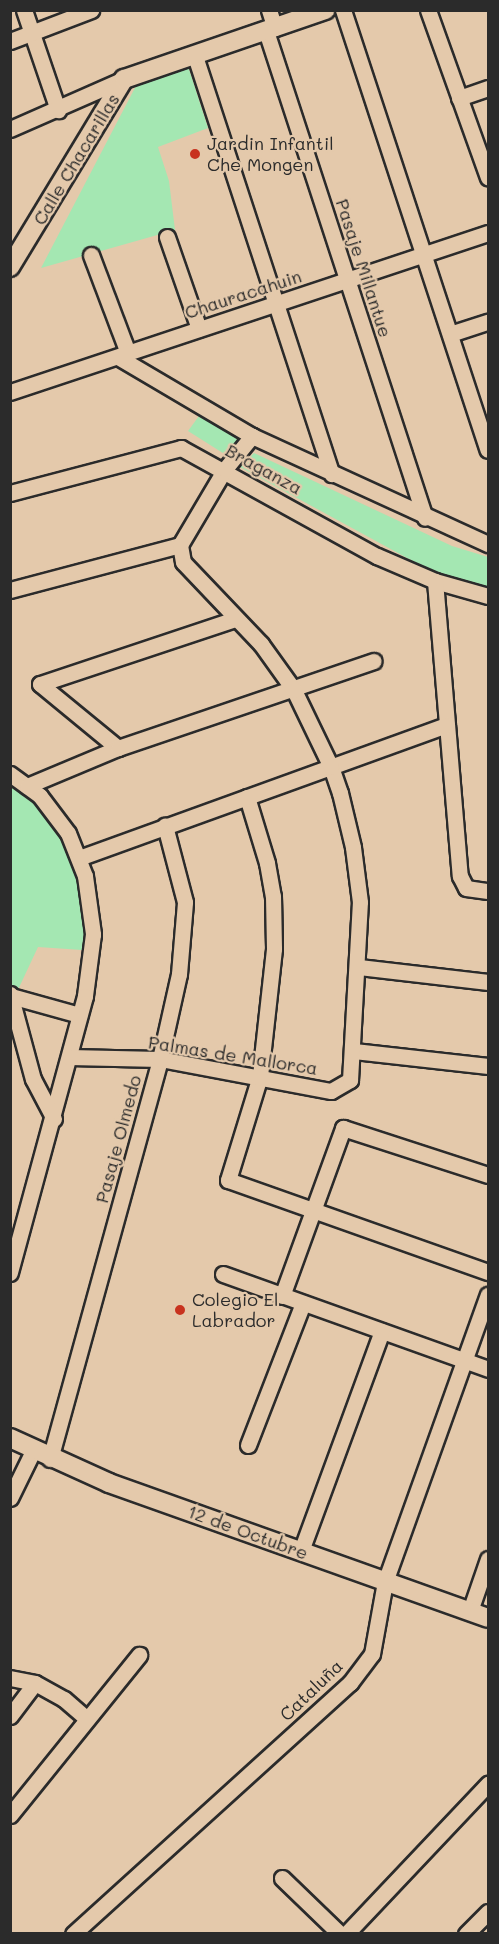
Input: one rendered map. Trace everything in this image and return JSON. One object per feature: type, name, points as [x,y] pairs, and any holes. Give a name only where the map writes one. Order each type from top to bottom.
[{"type":"street","points":[[24,10],[58,110]]},
{"type":"street","points":[[10,41],[91,10]]},
{"type":"street","name":"Calle Chacarillas","points":[[10,267],[124,79],[195,56],[270,23],[326,10]]},
{"type":"street","points":[[343,10],[489,450]]},
{"type":"street","points":[[428,10],[489,178]]},
{"type":"street","name":"Pasaje Millantue","points":[[270,23],[347,280],[425,518]]},
{"type":"street","points":[[195,56],[332,474]]},
{"type":"street","points":[[10,129],[58,110],[124,79]]},
{"type":"street","points":[[459,98],[489,88]]},
{"type":"street","name":"Chauracahuin","points":[[10,392],[489,233]]},
{"type":"street","points":[[10,242],[29,236]]},
{"type":"street","points":[[167,237],[199,329]]},
{"type":"street","points":[[91,255],[123,355],[252,436],[425,518],[489,544]]},
{"type":"street","points":[[450,334],[489,322]]},
{"type":"street","points":[[10,590],[180,545],[225,470],[252,436]]},
{"type":"street","name":"Braganza","points":[[10,493],[172,448],[188,450],[377,556],[435,581],[489,596]]},
{"type":"street","name":"Palmas de Mallorca","points":[[69,1057],[160,1059],[332,1091],[350,1080],[359,968],[356,865],[332,766],[294,690],[261,644],[183,562],[180,545]]},
{"type":"street","points":[[435,581],[460,876],[466,888],[489,891]]},
{"type":"street","points":[[118,748],[40,684],[235,619]]},
{"type":"street","points":[[27,786],[118,748],[374,661]]},
{"type":"street","points":[[79,858],[447,725]]},
{"type":"street","points":[[10,774],[27,786],[61,822],[79,858],[89,896],[93,934],[90,976],[54,1119],[17,1225],[10,1273]]},
{"type":"street","points":[[246,797],[267,863],[273,896],[274,949],[260,1076],[228,1180],[489,1272]]},
{"type":"street","name":"Pasaje Olmedo","points":[[50,1458],[160,1059],[179,974],[185,902],[165,826]]},
{"type":"street","points":[[359,968],[489,982]]},
{"type":"street","points":[[11,995],[79,1015]]},
{"type":"street","points":[[11,995],[33,1079],[54,1119]]},
{"type":"street","points":[[354,1051],[489,1066]]},
{"type":"street","points":[[282,1296],[343,1128],[489,1174]]},
{"type":"street","points":[[223,1274],[489,1369]]},
{"type":"street","name":"Cataluña","points":[[73,1934],[350,1683],[372,1654],[385,1582],[489,1295]]},
{"type":"street","points":[[248,1445],[303,1304]]},
{"type":"street","points":[[301,1551],[381,1331]]},
{"type":"street","name":"12 de Octubre","points":[[10,1438],[50,1458],[489,1618]]},
{"type":"street","points":[[10,1498],[33,1451]]},
{"type":"street","points":[[470,1611],[489,1559]]},
{"type":"street","points":[[10,1815],[139,1655]]},
{"type":"street","points":[[10,1678],[35,1683],[64,1699],[87,1719]]},
{"type":"street","points":[[10,1716],[35,1683]]},
{"type":"street","points":[[346,1934],[489,1784]]},
{"type":"street","points":[[282,1878],[340,1934]]},
{"type":"street","points":[[466,1934],[489,1912]]},
{"type":"green space","points":[[188,66],[208,128],[158,147],[169,181],[175,230],[41,268],[138,82]]},
{"type":"green space","points":[[199,416],[240,438],[226,455],[188,431]]},
{"type":"green space","points":[[254,453],[452,546],[488,557],[488,587],[431,571],[240,467]]},
{"type":"green space","points":[[10,780],[27,792],[55,825],[79,885],[85,927],[82,950],[38,947],[16,994],[10,986]]},
{"type":"place","name":"Jardin Infantil Che Mongen","points":[[195,154]]},
{"type":"place","name":"Colegio El Labrador","points":[[180,1310]]}]
